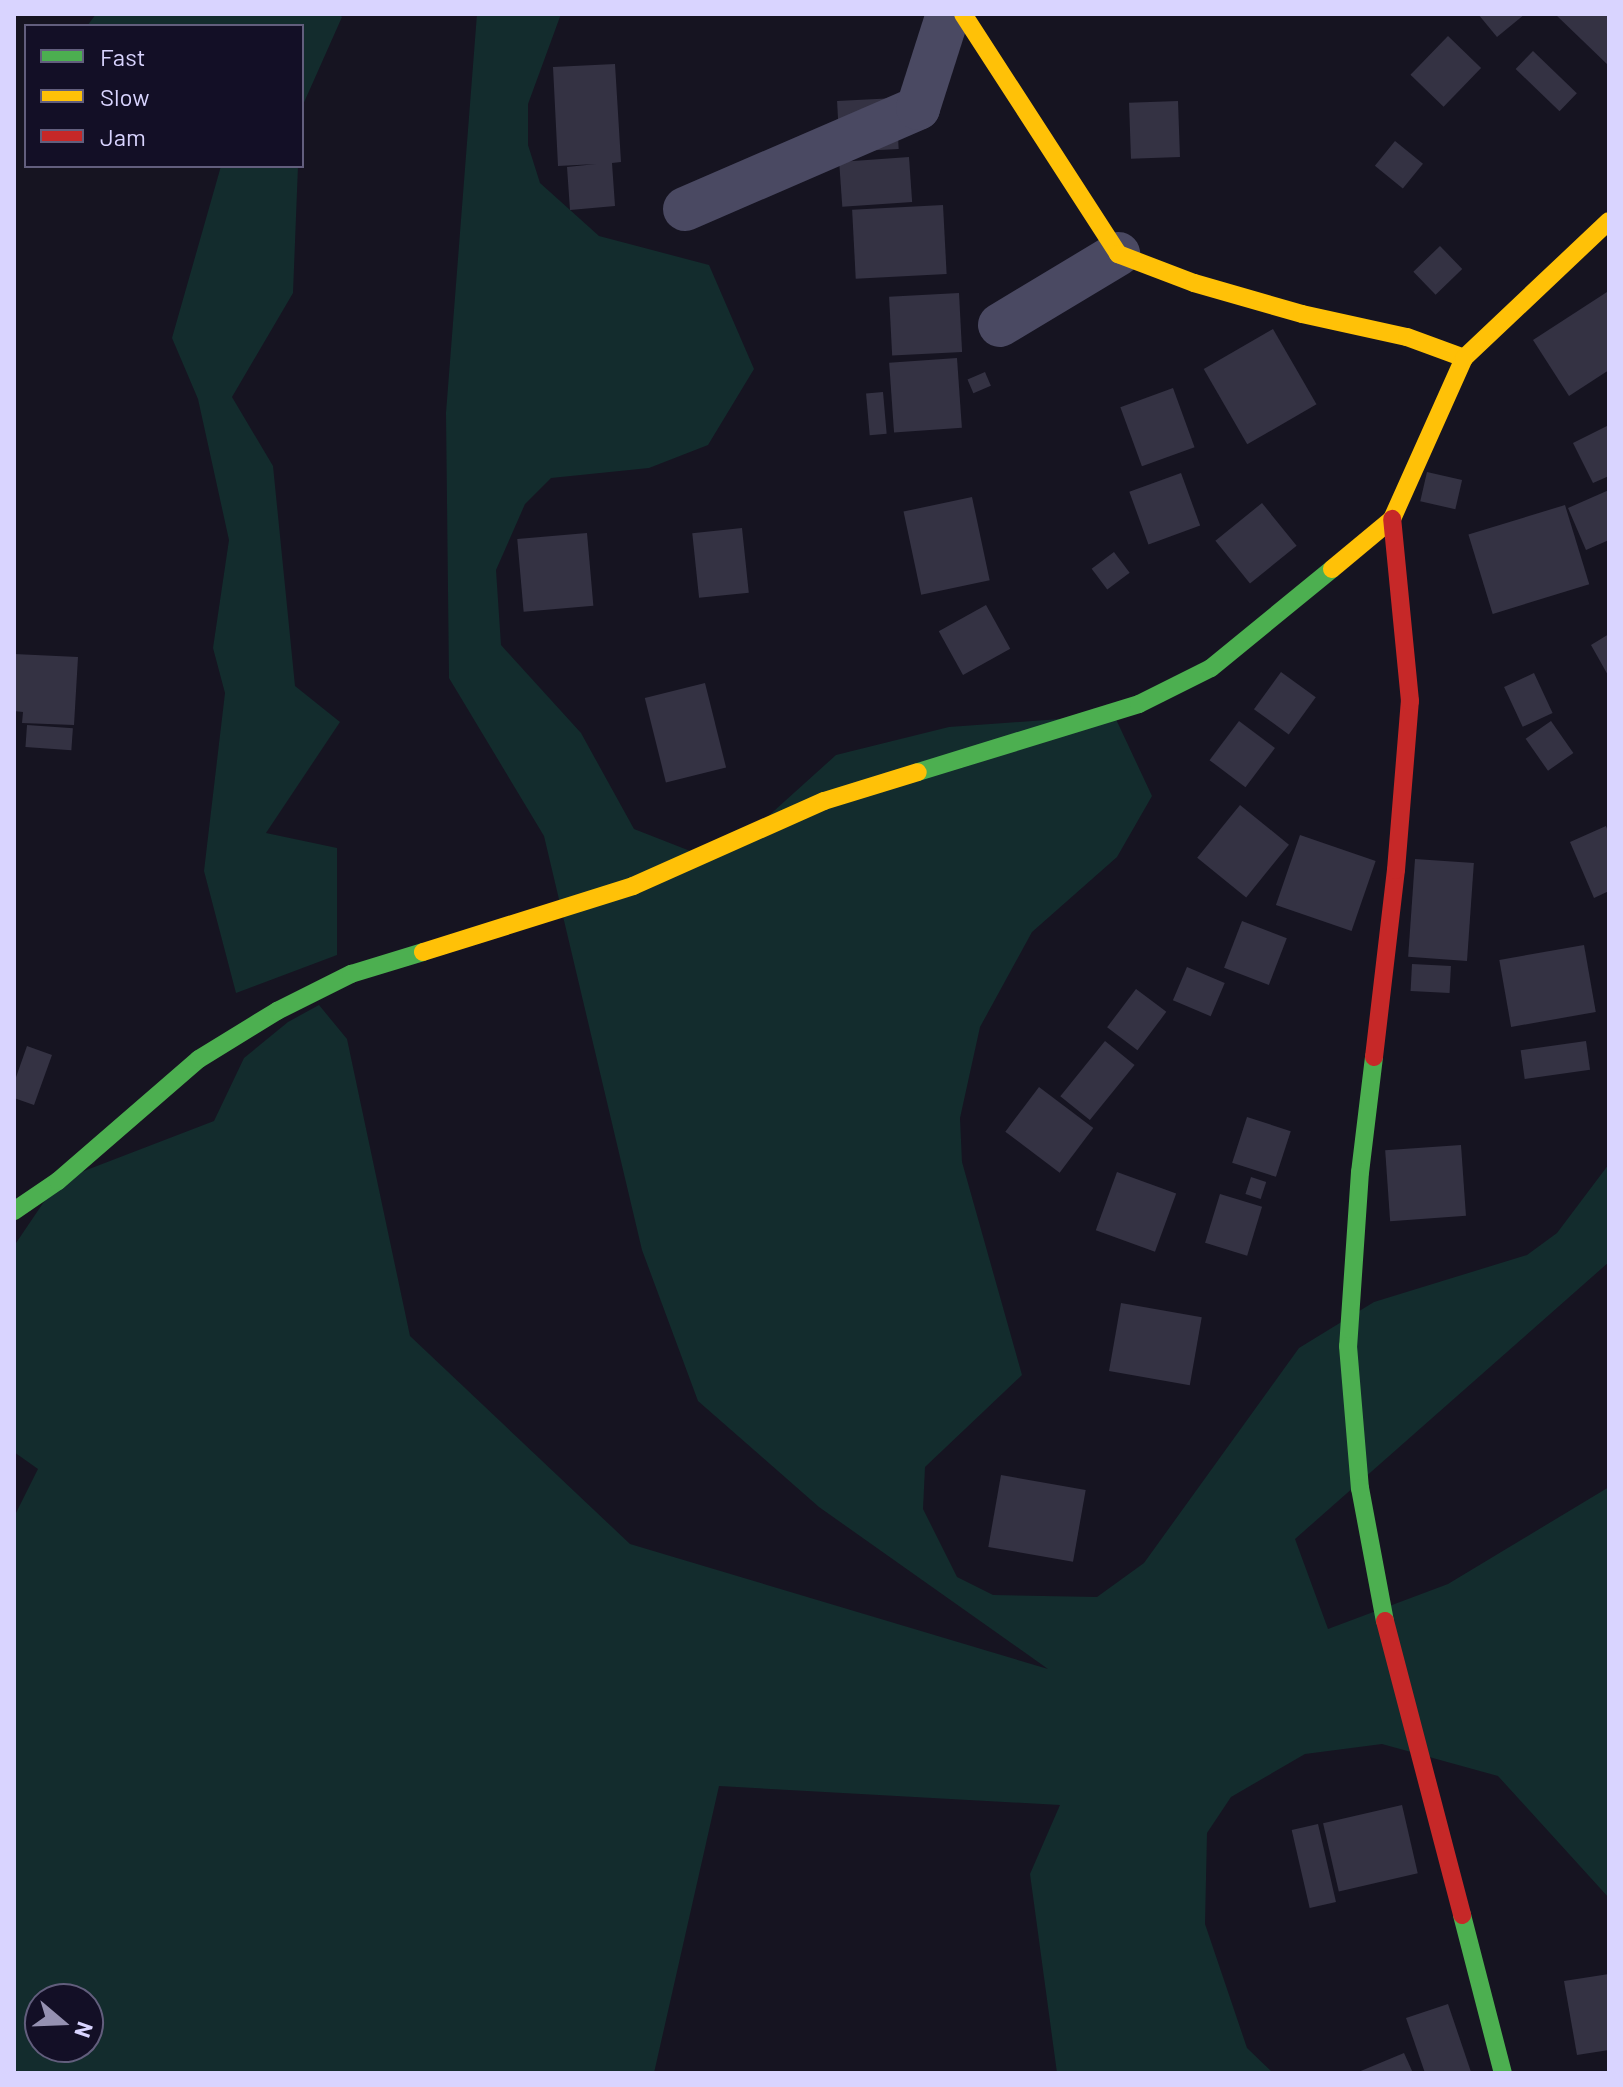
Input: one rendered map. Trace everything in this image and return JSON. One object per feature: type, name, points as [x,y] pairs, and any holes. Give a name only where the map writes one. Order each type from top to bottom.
[{"type":"street","points":[[685,209],[918,108],[948,14]]},
{"type":"street","points":[[963,14],[1118,254],[1194,283],[1302,314],[1407,337],[1464,358]]},
{"type":"street","points":[[14,1211],[58,1181],[199,1059],[277,1011],[351,974],[633,886],[824,801],[1139,704],[1211,668],[1392,519],[1464,358],[1609,221]]},
{"type":"street","points":[[1000,325],[1118,254]]},
{"type":"street","points":[[1392,519],[1410,701],[1396,870],[1360,1172],[1348,1346],[1360,1488],[1386,1626],[1503,2073]]},
{"type":"green space","points":[[96,14],[339,14],[342,17],[304,102],[304,24],[88,24]]},
{"type":"green space","points":[[477,14],[561,14],[528,104],[528,145],[540,183],[599,236],[709,265],[754,369],[708,445],[649,468],[551,478],[525,504],[496,570],[501,645],[581,733],[634,829],[703,856],[744,838],[836,755],[949,727],[1114,715],[1152,796],[1117,857],[1032,932],[980,1027],[960,1118],[962,1162],[1022,1375],[925,1467],[923,1509],[957,1577],[993,1595],[1097,1597],[1144,1563],[1299,1348],[1374,1302],[1527,1255],[1557,1233],[1609,1164],[1609,1262],[1295,1539],[1328,1629],[1448,1584],[1609,1487],[1609,1898],[1498,1776],[1382,1744],[1305,1754],[1231,1797],[1207,1833],[1205,1924],[1247,2048],[1273,2073],[1057,2073],[1030,1874],[1060,1805],[719,1786],[654,2073],[14,2073],[14,1517],[38,1469],[14,1452],[14,1246],[58,1181],[214,1121],[244,1058],[288,1022],[319,1005],[347,1039],[410,1336],[630,1544],[1048,1669],[819,1507],[698,1401],[642,1250],[544,836],[449,678],[446,413]]},
{"type":"green space","points":[[220,168],[298,168],[293,293],[232,397],[273,466],[295,686],[340,722],[266,833],[337,848],[337,955],[236,993],[204,871],[225,693],[213,648],[229,540],[198,399],[172,338]]},
{"type":"building","points":[[1478,14],[1525,14],[1497,37]]},
{"type":"building","points":[[1555,14],[1609,14],[1609,66]]},
{"type":"building","points":[[1448,36],[1481,68],[1444,107],[1410,75]]},
{"type":"building","points":[[1533,51],[1577,93],[1560,111],[1516,69]]},
{"type":"building","points":[[615,64],[621,162],[612,163],[615,206],[570,210],[567,167],[596,164],[558,166],[553,67]]},
{"type":"building","points":[[896,98],[899,149],[840,152],[837,101]]},
{"type":"building","points":[[1178,101],[1180,157],[1131,159],[1129,103]]},
{"type":"building","points":[[1395,141],[1423,164],[1403,189],[1375,166]]},
{"type":"building","points":[[909,157],[912,202],[842,207],[839,162]]},
{"type":"building","points":[[943,205],[947,274],[856,279],[852,210]]},
{"type":"building","points":[[1440,246],[1462,269],[1436,295],[1413,272]]},
{"type":"building","points":[[1607,292],[1609,370],[1569,396],[1533,340]]},
{"type":"building","points":[[959,293],[962,352],[892,356],[889,297]]},
{"type":"building","points":[[1273,329],[1316,404],[1247,444],[1204,369]]},
{"type":"building","points":[[957,358],[962,428],[894,433],[889,363]]},
{"type":"building","points":[[985,372],[991,386],[973,393],[968,379]]},
{"type":"building","points":[[1173,388],[1195,447],[1142,466],[1120,407]]},
{"type":"building","points":[[883,392],[887,434],[870,435],[866,393]]},
{"type":"building","points":[[1607,426],[1609,476],[1593,483],[1573,443]]},
{"type":"building","points":[[1427,472],[1462,480],[1455,509],[1420,501]]},
{"type":"building","points":[[1181,473],[1200,526],[1148,544],[1129,492]]},
{"type":"building","points":[[1609,490],[1609,540],[1586,550],[1568,508]]},
{"type":"building","points":[[972,497],[990,580],[921,595],[904,512]]},
{"type":"building","points":[[1262,503],[1297,546],[1250,584],[1215,541]]},
{"type":"building","points":[[1565,505],[1589,584],[1493,614],[1468,535]]},
{"type":"building","points":[[742,528],[749,593],[699,598],[692,533]]},
{"type":"building","points":[[587,533],[593,606],[524,612],[517,539]]},
{"type":"building","points":[[1114,552],[1130,573],[1107,590],[1092,569]]},
{"type":"building","points":[[986,605],[1010,649],[963,675],[939,631]]},
{"type":"building","points":[[1609,634],[1609,677],[1591,645]]},
{"type":"building","points":[[14,654],[78,657],[74,725],[22,723],[23,712],[14,711]]},
{"type":"building","points":[[1281,672],[1316,697],[1289,734],[1254,709]]},
{"type":"building","points":[[1534,673],[1553,713],[1523,727],[1504,687]]},
{"type":"building","points":[[705,683],[726,767],[666,782],[645,698]]},
{"type":"building","points":[[1239,721],[1275,748],[1245,787],[1210,760]]},
{"type":"building","points":[[1551,721],[1573,753],[1548,771],[1526,739]]},
{"type":"building","points":[[27,725],[73,728],[71,750],[25,747]]},
{"type":"building","points":[[1240,805],[1289,845],[1246,897],[1197,858]]},
{"type":"building","points":[[1606,826],[1609,834],[1609,891],[1594,898],[1570,842]]},
{"type":"building","points":[[1300,835],[1376,861],[1352,931],[1276,905]]},
{"type":"building","points":[[1415,859],[1474,863],[1467,961],[1408,957]]},
{"type":"building","points":[[1242,921],[1287,938],[1269,985],[1224,968]]},
{"type":"building","points":[[1584,945],[1596,1012],[1511,1027],[1499,960]]},
{"type":"building","points":[[1412,964],[1451,966],[1450,993],[1411,991]]},
{"type":"building","points":[[1187,967],[1225,983],[1211,1016],[1173,1000]]},
{"type":"building","points":[[1136,989],[1166,1012],[1137,1050],[1107,1027]]},
{"type":"building","points":[[1105,1041],[1135,1065],[1090,1120],[1060,1096]]},
{"type":"building","points":[[1586,1041],[1590,1070],[1525,1079],[1521,1050]]},
{"type":"building","points":[[27,1046],[52,1055],[34,1105],[14,1098],[14,1083]]},
{"type":"building","points":[[1039,1087],[1093,1128],[1060,1173],[1005,1132]]},
{"type":"building","points":[[1247,1117],[1291,1131],[1276,1177],[1232,1163]]},
{"type":"building","points":[[1461,1145],[1466,1216],[1390,1221],[1385,1150]]},
{"type":"building","points":[[1117,1172],[1176,1194],[1155,1252],[1096,1230]]},
{"type":"building","points":[[1251,1177],[1266,1182],[1261,1199],[1245,1194]]},
{"type":"building","points":[[1220,1194],[1262,1207],[1247,1256],[1205,1243]]},
{"type":"building","points":[[1121,1303],[1202,1317],[1190,1385],[1109,1371]]},
{"type":"building","points":[[1001,1475],[1086,1490],[1073,1562],[988,1547]]},
{"type":"building","points":[[1402,1805],[1418,1873],[1339,1891],[1323,1823]]},
{"type":"building","points":[[1318,1824],[1336,1902],[1310,1908],[1292,1830]]},
{"type":"building","points":[[1609,1974],[1609,2050],[1577,2055],[1564,1981]]},
{"type":"building","points":[[1448,2004],[1471,2072],[1425,2073],[1406,2018]]},
{"type":"building","points":[[1404,2053],[1413,2073],[1356,2073]]},
{"type":"traffic: fast","points":[[918,772],[1139,704],[1211,668],[1332,569]]},
{"type":"traffic: fast","points":[[14,1211],[58,1181],[199,1059],[277,1011],[351,974],[423,952]]},
{"type":"traffic: fast","points":[[1374,1057],[1360,1172],[1348,1346],[1360,1488],[1385,1621]]},
{"type":"traffic: fast","points":[[1462,1915],[1503,2073]]},
{"type":"traffic: slow","points":[[963,14],[1118,254],[1194,283],[1302,314],[1407,337],[1464,358]]},
{"type":"traffic: slow","points":[[1332,569],[1392,519],[1464,358],[1609,221]]},
{"type":"traffic: slow","points":[[423,952],[633,886],[824,801],[918,772]]},
{"type":"traffic: jam","points":[[1374,1057],[1396,870],[1410,701],[1392,519]]},
{"type":"traffic: jam","points":[[1385,1621],[1462,1915]]}]
